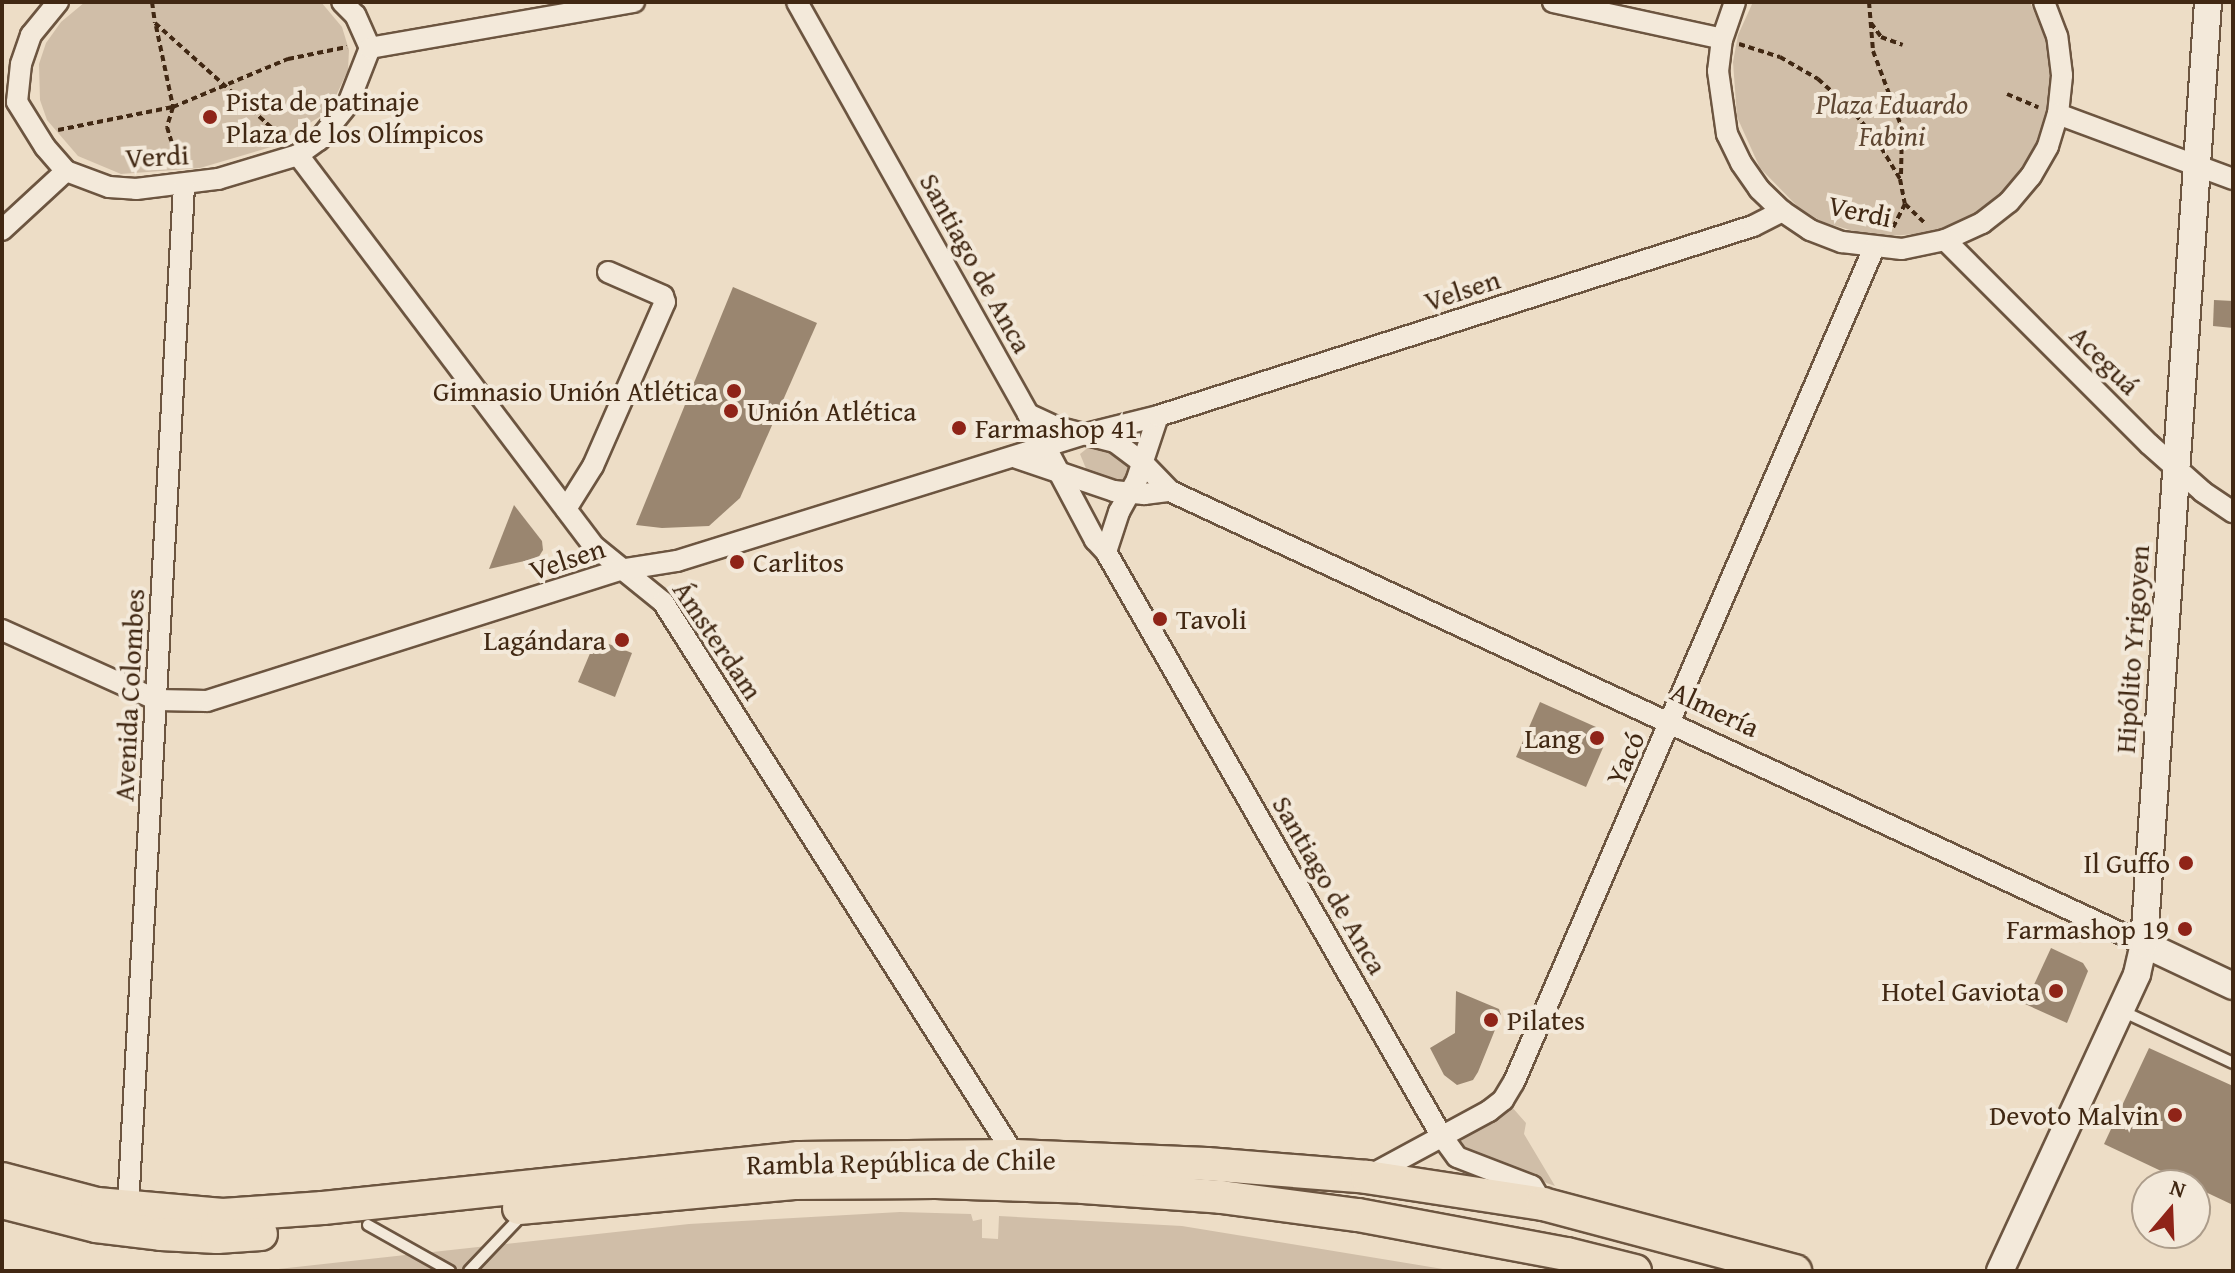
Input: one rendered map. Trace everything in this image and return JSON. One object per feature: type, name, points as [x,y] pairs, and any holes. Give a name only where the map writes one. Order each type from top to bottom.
[{"type":"main road","name":"Rambla República de Chile","points":[[2,1179],[97,1204],[223,1215],[269,1213],[799,1158],[1015,1156],[1207,1164],[1367,1177],[1543,1204],[1795,1271]]},
{"type":"main road","name":"Rambla República de Chile","points":[[2,1202],[96,1226],[217,1237],[794,1183],[936,1182],[1083,1187],[1221,1197],[1358,1215],[1567,1254],[1635,1271]]},
{"type":"street","points":[[2,230],[66,171],[10,104],[31,35],[58,2]]},
{"type":"street","points":[[342,2],[355,15],[370,48],[634,2]]},
{"type":"street","name":"Santiago de Anca","points":[[797,2],[1028,414],[1095,540],[1106,552],[1441,1135],[1457,1157],[1532,1186],[1543,1204]]},
{"type":"street","points":[[1553,2],[1722,39]]},
{"type":"street","name":"Verdi","points":[[1735,2],[1722,39],[1718,71],[1727,134],[1741,163],[1759,189],[1782,211],[1832,238],[1874,248],[1902,249],[1945,240],[1982,223],[2009,202],[2037,166],[2061,62],[2057,36],[2044,2]]},
{"type":"street","name":"Hipólito Yrigoyen","points":[[2009,1264],[2137,974],[2144,944],[2194,164],[2208,2]]},
{"type":"street","name":"Verdi","points":[[66,171],[109,187],[136,189],[218,179],[298,155],[319,140],[348,104],[370,48]]},
{"type":"street","points":[[2050,111],[2233,179]]},
{"type":"street","name":"Ámsterdam","points":[[298,155],[595,547],[663,602],[1015,1156]]},
{"type":"street","name":"Avenida Colombes","points":[[128,1207],[184,185]]},
{"type":"street","name":"Velsen","points":[[2,630],[157,700],[207,701],[620,570],[677,561],[1017,458],[1086,434],[1158,416],[1753,226],[1782,211]]},
{"type":"street","name":"Aceguá","points":[[1945,240],[2176,468],[2233,512]]},
{"type":"street","name":"Yacó","points":[[1367,1177],[1489,1111],[1503,1100],[1514,1082],[1874,248]]},
{"type":"street","points":[[566,509],[593,466],[665,302],[663,296],[608,272]]},
{"type":"street","name":"Almería","points":[[1028,414],[1056,427],[1115,442],[1143,463],[1170,491],[2233,986]]},
{"type":"street","points":[[1106,552],[1119,512],[1131,494],[1143,463],[1158,416]]},
{"type":"street","name":"Almería","points":[[1017,458],[1060,475],[1131,494],[1170,491]]},
{"type":"lane","points":[[2120,1011],[2233,1063]]},
{"type":"lane","points":[[469,1271],[530,1207]]},
{"type":"lane","points":[[368,1225],[450,1271]]},
{"type":"path","points":[[152,2],[173,107],[167,127],[184,185]]},
{"type":"path","points":[[1869,2],[1873,51],[1902,128],[1900,179],[1905,204],[1887,237],[1874,248]]},
{"type":"path","points":[[1869,21],[1881,37],[1903,45]]},
{"type":"path","points":[[155,23],[225,83],[298,155]]},
{"type":"path","points":[[1722,39],[1780,57],[1818,79],[1849,107],[1876,139],[1900,179]]},
{"type":"path","points":[[37,135],[173,107],[288,59],[337,46],[370,48]]},
{"type":"path","points":[[2007,94],[2050,111]]},
{"type":"green space","points":[[85,2],[321,2],[342,27],[349,50],[348,70],[329,111],[271,147],[200,168],[121,174],[78,156],[47,120],[40,100],[39,64],[46,43],[61,22]]},
{"type":"green space","name":"Plaza Eduardo Fabini","points":[[1753,2],[2030,2],[2046,41],[2050,68],[2050,96],[2035,149],[2002,193],[1981,211],[1930,233],[1875,237],[1822,222],[1798,207],[1760,168],[1737,117],[1733,62],[1738,35]]},
{"type":"green space","points":[[1090,446],[1106,447],[1128,462],[1131,471],[1125,481],[1092,475],[1087,471],[1080,454]]},
{"type":"green space","points":[[1511,1106],[1526,1123],[1524,1134],[1555,1186],[1468,1155],[1457,1143],[1456,1138],[1462,1133],[1498,1118]]},
{"type":"green space","points":[[900,1212],[971,1214],[973,1221],[982,1219],[982,1238],[998,1239],[999,1216],[1182,1226],[1455,1271],[260,1271],[689,1224]]},
{"type":"building","name":"Unión Atlética","points":[[733,287],[817,323],[740,498],[709,526],[662,528],[636,525]]},
{"type":"building","points":[[2214,300],[2233,301],[2233,328],[2213,326]]},
{"type":"building","points":[[514,505],[542,541],[543,550],[538,558],[489,569]]},
{"type":"building","points":[[596,639],[632,653],[615,697],[578,682]]},
{"type":"building","points":[[1540,702],[1596,727],[1605,743],[1586,787],[1516,757]]},
{"type":"building","name":"Hotel Gaviota","points":[[2051,948],[2083,963],[2088,971],[2067,1023],[2025,1004]]},
{"type":"building","points":[[1456,991],[1499,1009],[1501,1015],[1473,1080],[1457,1085],[1444,1075],[1430,1048],[1455,1033]]},
{"type":"building","name":"Devoto Malvin","points":[[2149,1048],[2233,1086],[2233,1205],[2211,1195],[2211,1169],[2157,1169],[2104,1144]]},
{"type":"place","name":"Pista de patinaje Plaza de los Olímpicos","points":[[210,117]]},
{"type":"place","name":"Gimnasio Unión Atlética","points":[[734,391]]},
{"type":"place","name":"Unión Atlética","points":[[731,411]]},
{"type":"place","name":"Farmashop 41","points":[[959,428]]},
{"type":"place","name":"Carlitos","points":[[737,562]]},
{"type":"place","name":"Tavoli","points":[[1160,619]]},
{"type":"place","name":"Lagándara","points":[[622,640]]},
{"type":"place","name":"Lang","points":[[1597,738]]},
{"type":"place","name":"Il Guffo","points":[[2186,863]]},
{"type":"place","name":"Farmashop 19","points":[[2185,929]]},
{"type":"place","name":"Hotel Gaviota","points":[[2056,991]]},
{"type":"place","name":"Pilates","points":[[1491,1020]]},
{"type":"place","name":"Devoto Malvin","points":[[2175,1115]]}]
